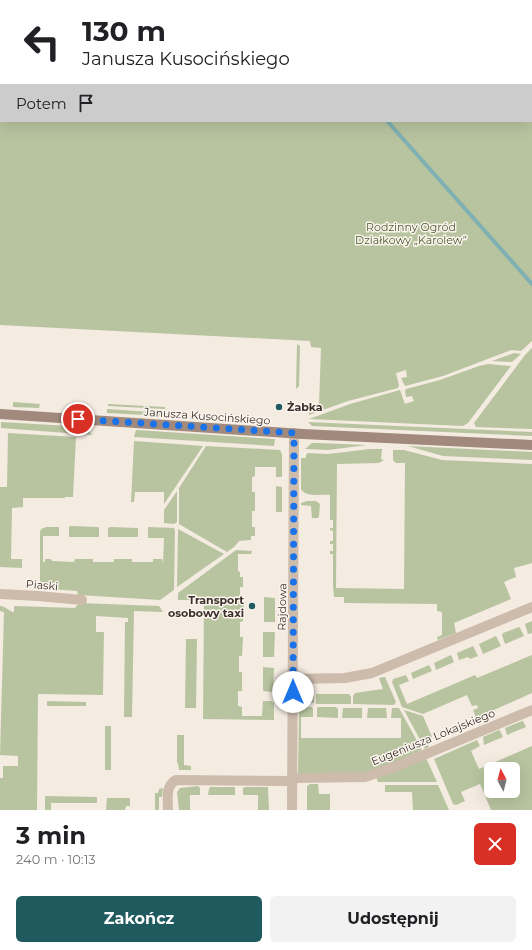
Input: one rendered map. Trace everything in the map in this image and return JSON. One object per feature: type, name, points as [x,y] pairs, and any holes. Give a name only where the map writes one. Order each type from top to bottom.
[{"type":"street","name":"Janusza Kusocińskiego","points":[[0,414],[294,433],[532,445]]},
{"type":"street","name":"Rajdowa","points":[[292,810],[294,433]]},
{"type":"street","name":"Piaski","points":[[0,594],[82,600]]},
{"type":"street","points":[[293,679],[345,678],[372,673],[532,608]]},
{"type":"street","name":"Eugeniusza Lokajskiego","points":[[293,779],[365,777],[397,766],[532,710]]},
{"type":"street","points":[[168,810],[168,790],[172,783],[176,780],[293,779]]},
{"type":"green space","name":"Rodzinny Ogród Działkowy „Karolew”","points":[[0,122],[532,122],[532,341],[521,351],[511,350],[443,376],[405,386],[401,378],[407,377],[406,370],[396,373],[399,385],[398,388],[348,401],[309,415],[309,409],[314,405],[319,405],[321,348],[311,347],[310,341],[0,325]]},
{"type":"green space","points":[[297,344],[300,346],[299,386],[296,389]]},
{"type":"green space","points":[[532,348],[532,429],[476,427],[474,423],[525,355]]},
{"type":"green space","points":[[514,353],[521,354],[512,362],[492,361]]},
{"type":"green space","points":[[488,364],[511,366],[468,423],[463,426],[309,419],[350,404],[400,390],[405,404],[414,401],[412,396],[406,397],[406,389],[440,380]]},
{"type":"green space","points":[[13,402],[40,404],[39,408],[13,407]]},
{"type":"green space","points":[[108,404],[165,407],[165,409],[108,406]]},
{"type":"green space","points":[[107,409],[165,413],[165,416],[107,413]]},
{"type":"green space","points":[[1,422],[86,427],[92,435],[1,428]]},
{"type":"green space","points":[[308,422],[532,432],[532,436],[312,426]]},
{"type":"green space","points":[[136,430],[275,439],[274,446],[134,437]]},
{"type":"green space","points":[[8,433],[76,437],[73,497],[23,498],[23,507],[12,508],[11,559],[22,559],[22,568],[0,567],[0,487],[7,487]]},
{"type":"green space","points":[[134,441],[203,446],[164,504],[164,492],[135,492],[134,502],[131,502]]},
{"type":"green space","points":[[312,443],[367,445],[328,450],[305,449]]},
{"type":"green space","points":[[206,446],[280,450],[282,454],[282,477],[276,477],[276,467],[255,467],[255,476],[252,477],[252,492],[255,492],[255,511],[252,511],[252,527],[255,527],[255,536],[251,536],[251,540],[239,541],[227,552],[179,524],[179,488]]},
{"type":"green space","points":[[408,446],[532,452],[532,460],[443,456]]},
{"type":"green space","points":[[382,449],[381,459],[384,460],[379,463],[337,464],[336,588],[404,589],[405,463],[396,463],[393,460],[393,450],[404,450],[442,460],[532,464],[532,563],[514,568],[516,577],[504,582],[511,599],[454,623],[456,633],[438,640],[437,637],[442,635],[442,612],[437,611],[437,604],[344,603],[344,597],[334,597],[333,554],[330,554],[330,551],[333,551],[333,544],[330,544],[330,541],[333,541],[333,531],[330,530],[330,528],[333,528],[333,520],[330,520],[330,495],[310,495],[303,492],[301,489],[301,458],[306,458],[308,453],[328,454]]},
{"type":"green space","points":[[276,486],[282,487],[282,512],[276,512]]},
{"type":"green space","points":[[177,491],[177,522],[174,524],[164,523],[164,510]]},
{"type":"green space","points":[[316,501],[320,504],[318,518],[312,518],[311,506],[301,505],[301,503]]},
{"type":"green space","points":[[70,526],[98,527],[99,537],[69,537]]},
{"type":"green space","points":[[46,527],[59,527],[59,536],[43,536],[43,562],[45,562],[45,559],[51,559],[52,561],[74,562],[75,559],[93,559],[93,562],[114,562],[114,559],[132,559],[132,562],[153,562],[153,559],[162,559],[163,563],[164,538],[148,538],[148,527],[174,528],[174,590],[160,600],[78,595],[77,591],[50,589],[40,586],[40,532],[41,529]]},
{"type":"green space","points":[[108,528],[138,528],[138,537],[108,537]]},
{"type":"green space","points":[[178,529],[224,554],[177,587]]},
{"type":"green space","points":[[236,550],[252,551],[251,554],[238,554],[238,571],[240,572],[240,577],[243,577],[243,587],[240,587],[240,603],[244,603],[243,621],[240,622],[240,637],[243,637],[242,656],[239,656],[239,672],[242,672],[242,691],[238,691],[238,706],[242,707],[242,716],[262,716],[263,701],[271,701],[274,703],[274,720],[203,719],[204,604],[201,600],[178,600],[178,593]]},
{"type":"green space","points":[[264,597],[275,598],[275,622],[264,622]]},
{"type":"green space","points":[[79,603],[159,606],[163,612],[134,611],[132,717],[124,717],[125,622],[128,622],[128,618],[96,616],[96,632],[104,632],[103,695],[38,694],[37,810],[0,810],[0,778],[3,778],[3,766],[18,766],[18,756],[0,755],[4,612],[0,611],[0,606],[14,612],[14,606],[75,608]]},
{"type":"green space","points":[[532,621],[532,633],[528,634],[525,624]]},
{"type":"green space","points":[[519,627],[524,636],[505,644],[502,635],[503,633]]},
{"type":"green space","points":[[263,632],[275,633],[274,657],[263,657]]},
{"type":"green space","points":[[496,636],[501,646],[483,654],[479,644]]},
{"type":"green space","points":[[186,639],[197,639],[196,708],[185,708]]},
{"type":"green space","points":[[473,646],[478,656],[470,659],[468,657],[459,660],[457,653]]},
{"type":"green space","points":[[451,655],[454,662],[436,670],[434,663]]},
{"type":"green space","points":[[532,655],[532,693],[476,718],[473,710],[478,708],[477,705],[472,706],[467,695],[423,714],[402,707],[392,682],[393,679],[406,675],[409,681],[399,685],[407,704],[475,675],[477,678]]},
{"type":"green space","points":[[429,665],[432,671],[413,679],[411,673]]},
{"type":"green space","points":[[263,667],[274,668],[273,692],[263,691]]},
{"type":"green space","points":[[385,677],[396,702],[394,705],[353,704],[353,696],[355,693],[383,689],[379,678]]},
{"type":"green space","points":[[301,691],[305,697],[314,695],[314,703],[299,703],[299,694]]},
{"type":"green space","points":[[316,694],[349,694],[351,697],[351,704],[316,704]]},
{"type":"green space","points":[[47,701],[86,702],[86,706],[47,706]]},
{"type":"green space","points":[[299,707],[312,707],[313,709],[313,717],[301,717],[301,738],[401,738],[401,718],[391,718],[392,708],[399,708],[422,750],[385,767],[364,773],[298,774]]},
{"type":"green space","points":[[318,707],[336,707],[338,709],[338,718],[317,717]]},
{"type":"green space","points":[[343,708],[362,708],[362,718],[342,718]]},
{"type":"green space","points":[[368,708],[386,708],[387,718],[367,718]]},
{"type":"green space","points":[[404,710],[423,716],[432,737],[426,740],[429,747],[425,749]]},
{"type":"green space","points":[[522,721],[526,727],[507,735],[505,728]]},
{"type":"green space","points":[[105,726],[111,726],[111,770],[105,770]]},
{"type":"green space","points":[[499,730],[503,737],[484,745],[483,737]]},
{"type":"green space","points":[[177,735],[184,735],[184,765],[191,766],[191,770],[179,770],[177,763]]},
{"type":"green space","points":[[477,740],[480,746],[471,751],[479,769],[484,767],[484,793],[480,784],[461,792],[465,801],[456,805],[453,804],[434,759]]},
{"type":"green space","points":[[532,746],[532,810],[491,810],[486,798],[520,798],[520,762],[495,762]]},
{"type":"green space","points":[[426,758],[437,782],[378,782],[376,777]]},
{"type":"green space","points":[[310,784],[318,784],[319,794],[330,794],[330,810],[307,810],[307,786]]},
{"type":"green space","points":[[385,785],[438,785],[449,810],[413,810],[412,792],[385,792]]},
{"type":"green space","points":[[198,786],[200,788],[200,795],[190,795],[190,810],[179,810],[177,792],[180,788]]},
{"type":"green space","points":[[210,787],[235,787],[235,795],[208,795]]},
{"type":"green space","points":[[268,787],[269,810],[258,810],[258,795],[243,795],[243,788]]},
{"type":"green space","points":[[163,788],[162,797],[159,797],[159,810],[155,810],[155,793],[158,793],[159,789]]},
{"type":"green space","points":[[45,796],[97,797],[97,803],[51,803],[51,810],[45,810]]},
{"type":"green space","points":[[107,798],[130,798],[130,806],[126,806],[125,810],[106,810]]},
{"type":"waterway","points":[[388,122],[532,284]]},
{"type":"place","name":"Żabka","points":[[279,407]]},
{"type":"place","name":"Transport osobowy taxi","points":[[252,606]]},
{"type":"route","points":[[78,419],[294,433],[293,692]]}]
